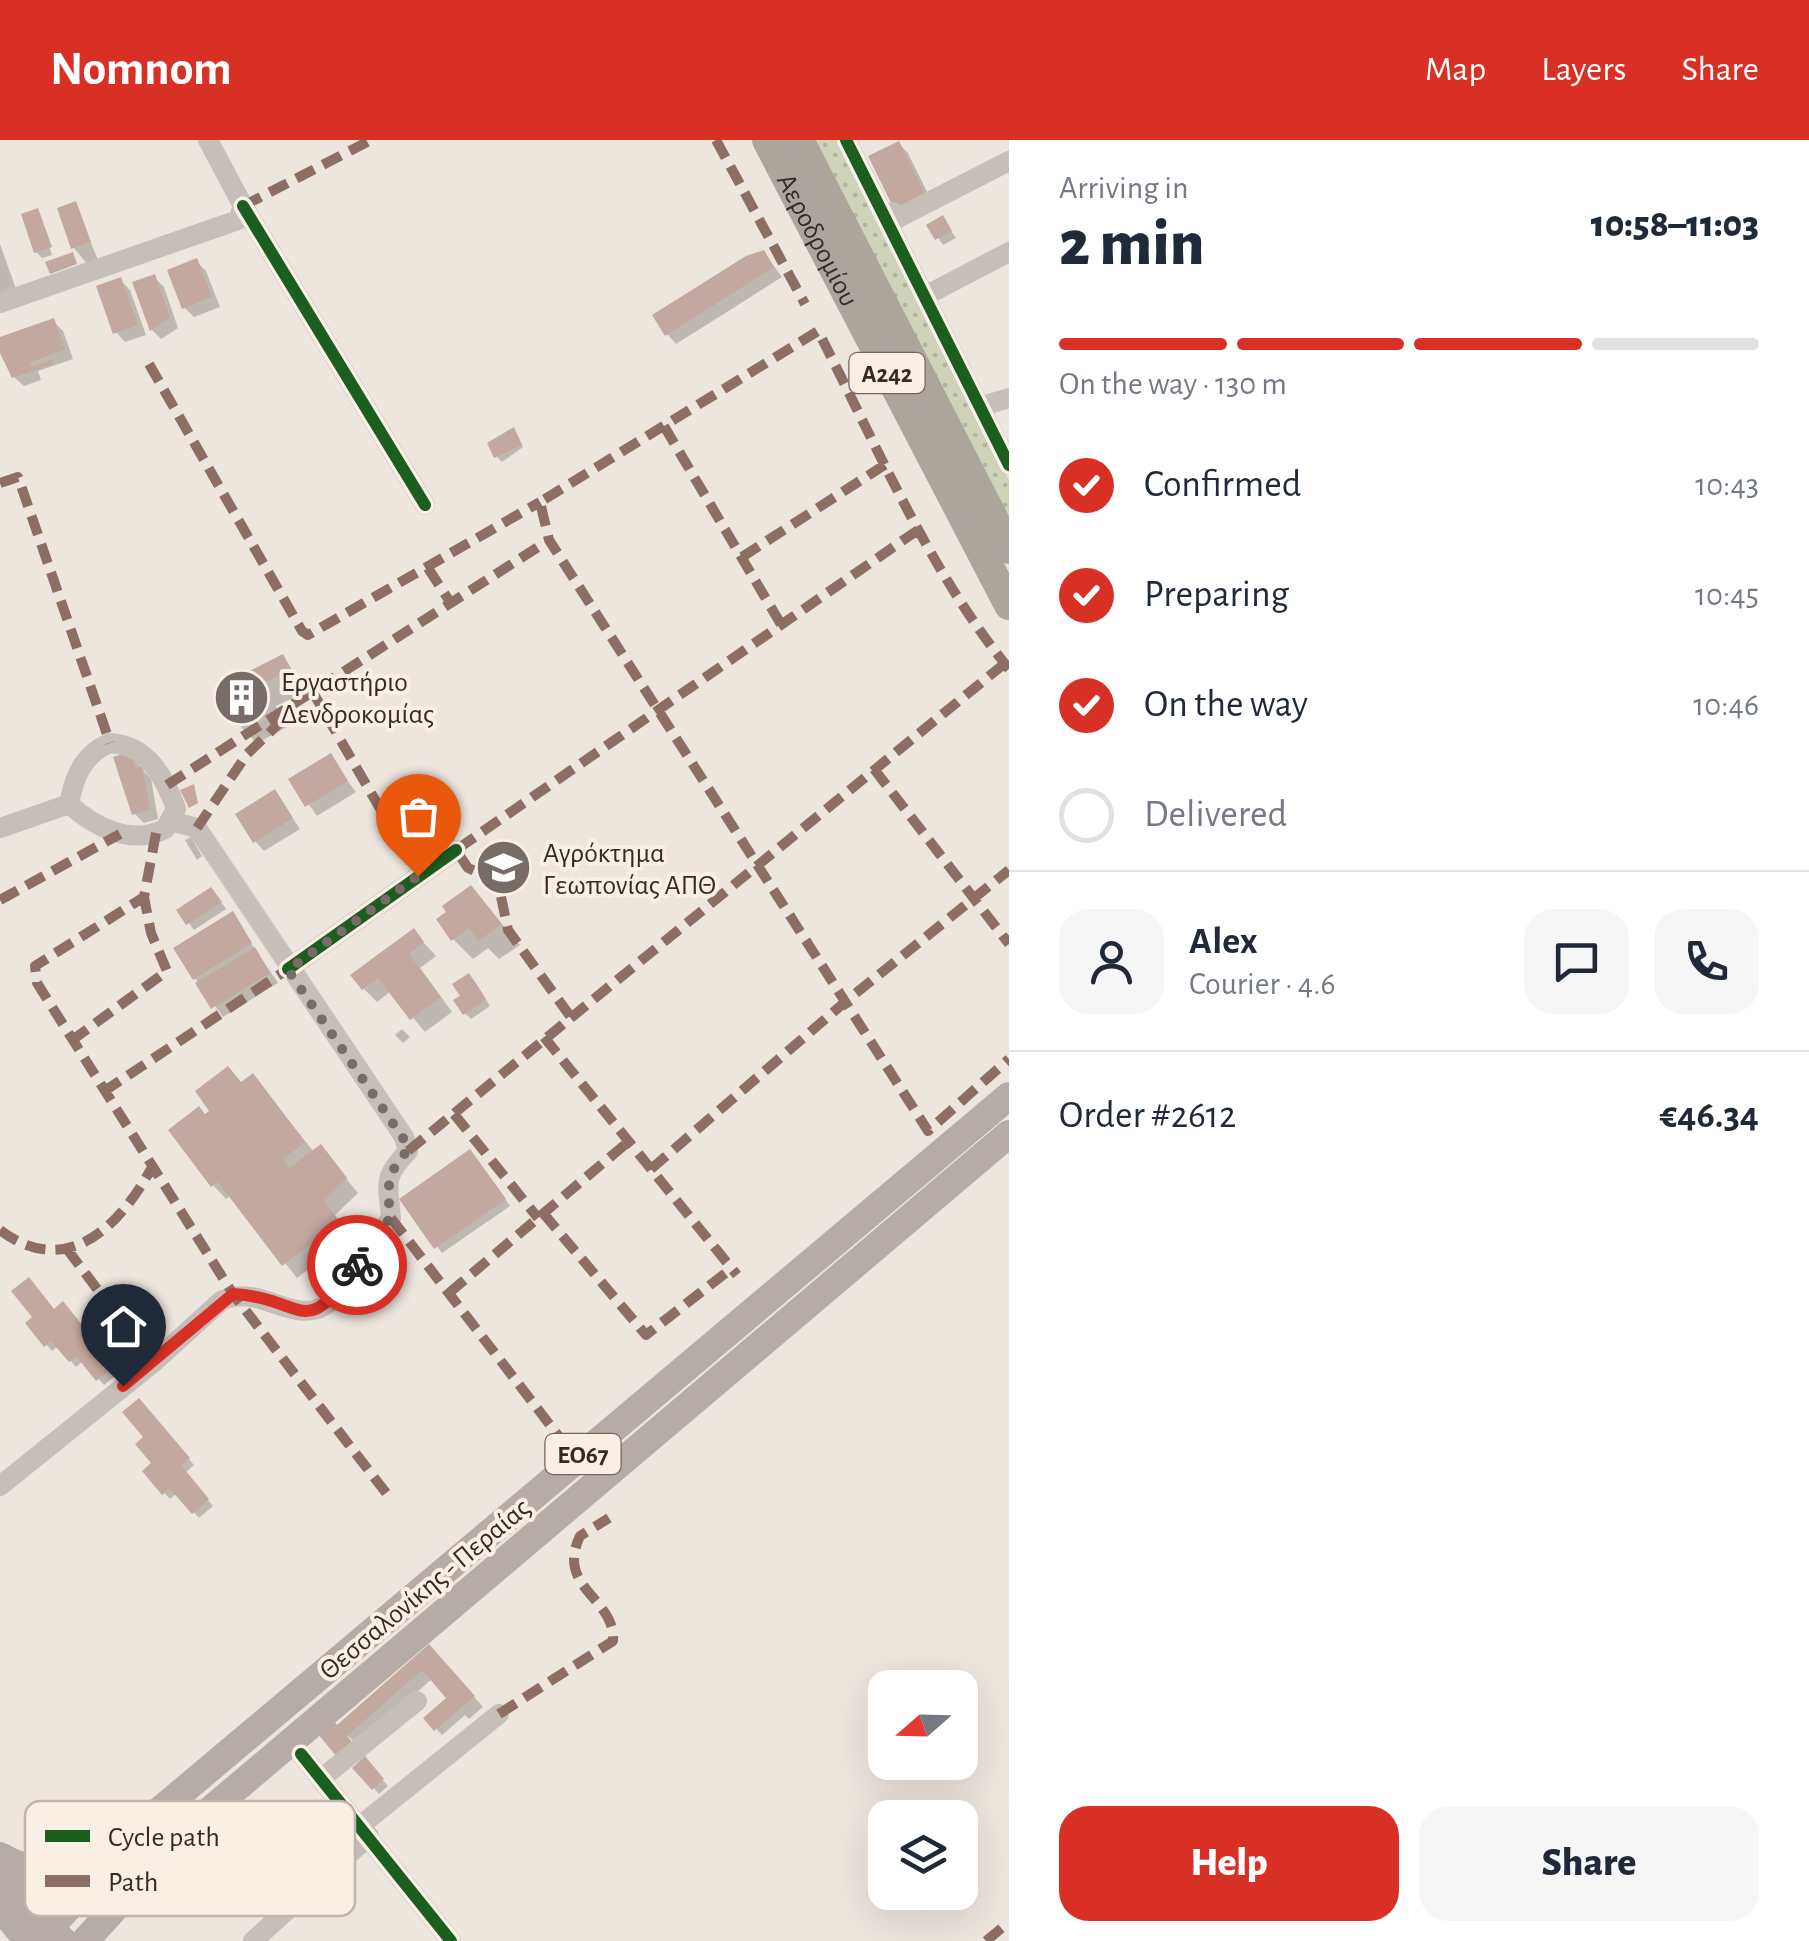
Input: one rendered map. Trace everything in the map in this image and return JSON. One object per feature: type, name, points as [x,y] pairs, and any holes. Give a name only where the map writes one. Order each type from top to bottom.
[{"type":"highway","name":"Αεροδρομίου","points":[[767,140],[1009,605]]},
{"type":"highway","name":"Αεροδρομίου","points":[[799,140],[1009,549]]},
{"type":"main road","name":"Θεσσαλονίκης - Περαίας","points":[[171,1801],[1009,1096]]},
{"type":"main road","name":"Θεσσαλονίκης - Περαίας","points":[[221,1801],[1009,1134]]},
{"type":"main road","points":[[0,1856],[25,1867]]},
{"type":"main road","points":[[0,1875],[25,1911]]},
{"type":"main road","points":[[0,1907],[44,1938]]},
{"type":"main road","points":[[29,1916],[44,1938]]},
{"type":"main road","name":"Θεσσαλονίκης - Περαίας","points":[[44,1938],[63,1916]]},
{"type":"main road","name":"ΕΟ67","points":[[86,1941],[107,1916]]},
{"type":"main road","points":[[110,1941],[117,1916]]},
{"type":"street","points":[[208,140],[243,206],[424,504]]},
{"type":"street","points":[[846,140],[1009,466]]},
{"type":"street","points":[[888,223],[1009,161]]},
{"type":"street","points":[[0,304],[232,222],[242,214],[243,206]]},
{"type":"street","points":[[925,296],[1009,252]]},
{"type":"street","points":[[979,407],[1009,398]]},
{"type":"street","points":[[110,744],[124,744],[147,757],[167,785],[176,809],[170,821],[156,833],[120,834],[88,821],[68,804],[76,776],[89,756],[110,744]]},
{"type":"street","points":[[0,828],[68,804]]},
{"type":"street","points":[[0,1486],[233,1294],[256,1296],[295,1312],[329,1304],[390,1218],[385,1187],[391,1169],[408,1150],[197,828],[170,821]]},
{"type":"street","points":[[288,970],[456,850]]},
{"type":"street","points":[[322,1778],[417,1701]]},
{"type":"street","points":[[355,1840],[499,1714]]},
{"type":"street","points":[[300,1754],[341,1801]]},
{"type":"street","points":[[355,1818],[452,1941]]},
{"type":"street","points":[[253,1941],[278,1916]]},
{"type":"green space","points":[[809,140],[838,140],[1009,480],[1009,527]]},
{"type":"building","points":[[899,141],[926,196],[895,211],[868,156]]},
{"type":"building","points":[[76,201],[91,242],[71,249],[57,208]]},
{"type":"building","points":[[38,208],[52,247],[34,253],[21,214]]},
{"type":"building","points":[[943,215],[952,231],[935,240],[926,225]]},
{"type":"building","points":[[764,250],[774,267],[665,336],[652,315],[746,256]]},
{"type":"building","points":[[73,252],[77,264],[50,274],[45,262]]},
{"type":"building","points":[[197,258],[212,297],[182,309],[167,270]]},
{"type":"building","points":[[155,274],[170,317],[150,331],[132,282]]},
{"type":"building","points":[[121,277],[138,325],[113,334],[96,286]]},
{"type":"building","points":[[54,318],[65,350],[30,362],[32,367],[52,360],[53,364],[12,378],[0,353],[0,337]]},
{"type":"building","points":[[514,427],[522,445],[494,458],[487,443]]},
{"type":"building","name":"Εργαστήριο Δενδροκομίας","points":[[283,654],[291,669],[258,686],[269,707],[235,724],[216,688]]},
{"type":"building","points":[[130,752],[136,769],[142,766],[150,809],[132,815],[113,757]]},
{"type":"building","points":[[331,753],[348,781],[305,807],[288,779]]},
{"type":"building","points":[[194,784],[198,803],[189,808],[180,790]]},
{"type":"building","points":[[275,789],[293,818],[253,843],[235,814]]},
{"type":"building","points":[[471,885],[502,924],[478,941],[469,928],[451,941],[436,919],[446,912],[442,906]]},
{"type":"building","points":[[211,887],[222,902],[186,925],[176,910]]},
{"type":"building","points":[[233,911],[252,943],[193,980],[173,948]]},
{"type":"building","points":[[414,928],[424,942],[409,954],[441,997],[410,1020],[378,978],[362,990],[350,975]]},
{"type":"building","points":[[255,947],[270,973],[211,1009],[195,983]]},
{"type":"building","points":[[469,973],[486,999],[463,1015],[453,1000],[460,996],[452,984]]},
{"type":"building","points":[[228,1066],[241,1082],[253,1073],[305,1142],[283,1159],[289,1168],[321,1144],[347,1178],[324,1201],[340,1222],[282,1266],[218,1182],[211,1187],[168,1130],[199,1106],[205,1114],[209,1111],[195,1091]]},
{"type":"building","points":[[470,1149],[506,1199],[434,1249],[399,1199]]},
{"type":"building","points":[[29,1277],[54,1309],[63,1301],[115,1366],[96,1381],[76,1356],[69,1362],[51,1341],[44,1347],[25,1323],[32,1317],[11,1291]]},
{"type":"building","points":[[139,1398],[190,1458],[181,1465],[209,1499],[192,1514],[170,1489],[162,1495],[142,1471],[151,1463],[135,1444],[143,1437],[122,1412]]},
{"type":"building","points":[[429,1644],[475,1696],[434,1731],[423,1718],[446,1698],[422,1670],[347,1736],[353,1743],[337,1757],[318,1734],[333,1720],[337,1725]]},
{"type":"building","points":[[365,1756],[384,1779],[372,1790],[352,1768]]},
{"type":"marked path","points":[[243,206],[371,140]]},
{"type":"marked path","points":[[716,140],[805,304]]},
{"type":"marked path","points":[[1009,669],[953,590],[929,548],[818,331],[540,502],[549,540],[928,1131],[1009,1059]]},
{"type":"marked path","points":[[149,364],[302,631],[308,635],[540,502]]},
{"type":"marked path","points":[[664,426],[782,626]]},
{"type":"marked path","points":[[742,557],[886,464]]},
{"type":"marked path","points":[[0,483],[18,477],[110,743]]},
{"type":"marked path","points":[[570,1016],[508,930],[500,892],[487,876],[468,868],[456,850],[918,530]]},
{"type":"marked path","points":[[167,785],[549,540]]},
{"type":"marked path","points":[[428,568],[450,602]]},
{"type":"marked path","points":[[408,1151],[1004,664]]},
{"type":"marked path","points":[[311,689],[419,876]]},
{"type":"marked path","points":[[197,828],[247,754],[291,712]]},
{"type":"marked path","points":[[874,769],[1009,944]]},
{"type":"marked path","points":[[156,833],[144,897],[35,966],[37,983],[233,1294],[390,1498]]},
{"type":"marked path","points":[[0,900],[120,834]]},
{"type":"marked path","points":[[651,1169],[845,1002],[1009,870]]},
{"type":"marked path","points":[[71,1041],[167,971],[151,933],[144,897]]},
{"type":"marked path","points":[[103,1092],[288,969]]},
{"type":"marked path","points":[[544,1037],[737,1275]]},
{"type":"marked path","points":[[454,1114],[538,1218]]},
{"type":"marked path","points":[[449,1293],[628,1142]]},
{"type":"marked path","points":[[0,1230],[24,1244],[47,1250],[69,1248],[89,1240],[124,1209],[152,1167]]},
{"type":"marked path","points":[[543,1213],[646,1335],[732,1268]]},
{"type":"marked path","points":[[391,1218],[560,1438]]},
{"type":"marked path","points":[[67,1249],[153,1363]]},
{"type":"marked path","points":[[499,1714],[613,1641],[606,1614],[580,1581],[574,1554],[580,1536],[609,1518]]},
{"type":"marked path","points":[[986,1941],[1009,1922]]},
{"type":"cycle path","points":[[846,140],[1009,465]]},
{"type":"cycle path","points":[[243,206],[425,505]]},
{"type":"cycle path","points":[[288,969],[456,850]]},
{"type":"cycle path","points":[[301,1754],[339,1801]]},
{"type":"cycle path","points":[[355,1821],[451,1941]]},
{"type":"way so far","points":[[357,1265],[390,1218],[385,1187],[391,1169],[408,1150],[407,1144],[288,970],[418,876]]},
{"type":"place","name":"Εργαστήριο Δενδροκομίας","points":[[242,697]]},
{"type":"place","name":"Αγρόκτημα Γεωπονίας ΑΠΘ","points":[[504,868]]},
{"type":"route","points":[[123,1386],[233,1294],[276,1301],[295,1312],[311,1311],[329,1304],[357,1265]]}]
